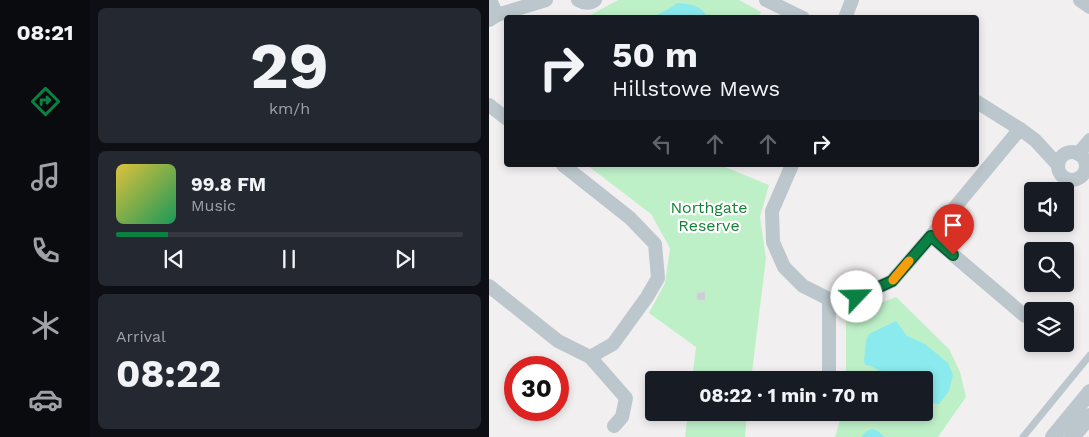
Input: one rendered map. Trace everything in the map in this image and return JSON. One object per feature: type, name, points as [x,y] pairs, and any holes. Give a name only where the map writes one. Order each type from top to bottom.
[{"type":"street","points":[[490,0],[493,18],[546,0]]},
{"type":"street","points":[[578,0],[588,3],[595,0]]},
{"type":"street","points":[[766,0],[797,15]]},
{"type":"street","points":[[846,15],[852,0]]},
{"type":"street","points":[[1080,0],[1089,7]]},
{"type":"street","points":[[979,103],[1035,140],[1058,165],[1060,173],[1065,178],[1069,180],[1084,172]]},
{"type":"street","points":[[489,105],[504,118]]},
{"type":"street","points":[[791,167],[772,211],[773,242],[784,267],[803,286],[829,299],[857,297],[892,281],[1020,129]]},
{"type":"street","points":[[1035,140],[1084,160],[1084,172],[1089,187]]},
{"type":"street","points":[[1058,165],[1059,160],[1063,156],[1073,154],[1089,140]]},
{"type":"street","points":[[566,167],[630,218],[655,244],[659,278],[613,344],[589,357]]},
{"type":"street","points":[[931,236],[1024,315]]},
{"type":"street","points":[[489,286],[558,341],[589,357],[626,398],[622,417],[614,426]]},
{"type":"street","points":[[829,299],[829,371]]},
{"type":"street","points":[[1053,437],[1089,392]]},
{"type":"street","points":[[1072,437],[1089,416]]},
{"type":"lane","points":[[1023,437],[1089,355]]},
{"type":"green space","points":[[618,0],[739,0],[761,12],[760,15],[590,15]]},
{"type":"green space","name":"Northgate Reserve","points":[[590,167],[725,167],[769,185],[760,217],[766,258],[752,371],[693,371],[696,347],[649,313],[665,283],[670,248],[651,214]]},
{"type":"green space","points":[[896,297],[949,349],[960,372],[966,397],[938,437],[835,437],[840,421],[933,421],[933,371],[846,371],[846,319]]},
{"type":"green space","points":[[687,421],[746,421],[745,437],[685,437]]},
{"type":"water","points":[[677,3],[690,5],[702,10],[706,15],[657,15]]},
{"type":"water","points":[[896,321],[907,336],[925,344],[948,363],[953,375],[949,391],[939,404],[933,404],[933,371],[880,371],[865,365],[866,341],[869,334]]},
{"type":"water","points":[[872,429],[878,431],[885,437],[861,437]]},
{"type":"building","points":[[705,292],[705,300],[697,300],[697,293]]},
{"type":"slow traffic","points":[[893,280],[909,261]]},
{"type":"route","points":[[857,297],[892,281],[931,236],[953,255]]}]
